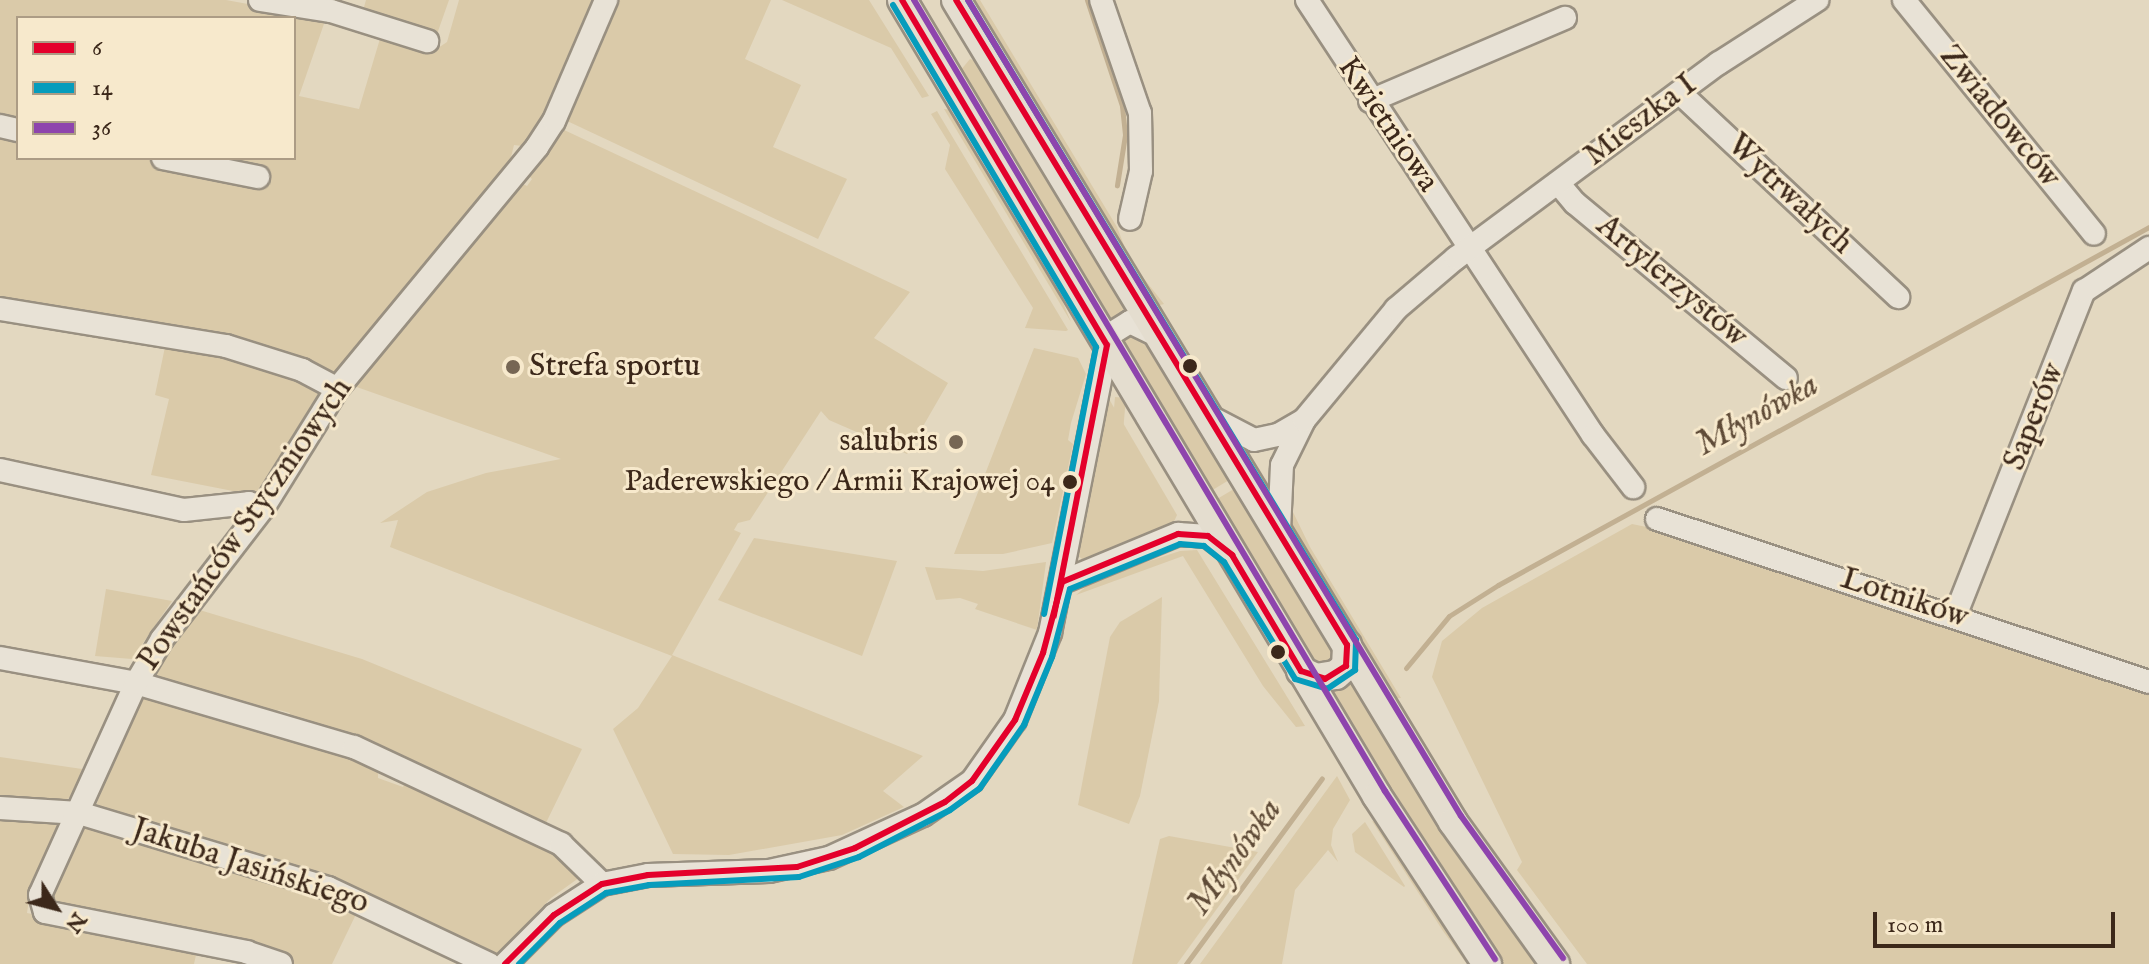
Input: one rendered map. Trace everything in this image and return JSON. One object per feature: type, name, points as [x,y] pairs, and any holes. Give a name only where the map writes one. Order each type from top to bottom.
[{"type":"main road","points":[[902,0],[1301,671],[1440,899],[1487,964]]},
{"type":"main road","points":[[956,0],[1453,822],[1555,964]]},
{"type":"main road","points":[[935,56],[976,32]]},
{"type":"main road","points":[[1301,671],[1316,678],[1336,675],[1346,666],[1347,645]]},
{"type":"street","points":[[260,0],[331,11],[427,41]]},
{"type":"street","name":"Powstańców Styczniowych","points":[[281,964],[247,952],[45,912],[40,895],[136,683],[162,639],[263,508],[337,389],[459,235],[535,150],[554,121],[606,0]]},
{"type":"street","points":[[1101,0],[1140,113],[1141,171],[1130,219]]},
{"type":"street","name":"Kwietniowa","points":[[1307,0],[1370,101],[1469,248]]},
{"type":"street","name":"Mieszka I","points":[[1279,531],[1282,465],[1304,420],[1396,309],[1469,248],[1680,93],[1817,0]]},
{"type":"street","name":"Zwiadowców","points":[[1904,0],[2094,234]]},
{"type":"street","points":[[1370,101],[1565,18]]},
{"type":"street","name":"Wytrwałych","points":[[1680,93],[1898,297]]},
{"type":"street","points":[[173,160],[258,177]]},
{"type":"street","name":"Artylerzystów","points":[[1558,183],[1575,203],[1786,378]]},
{"type":"street","points":[[1469,248],[1633,487]]},
{"type":"street","name":"Saperów","points":[[1955,616],[2084,291],[2149,248]]},
{"type":"street","points":[[0,309],[226,346],[302,370],[337,389]]},
{"type":"street","points":[[505,964],[565,906],[602,884],[648,875],[797,867],[855,848],[945,802],[992,757],[1021,707],[1050,633],[1107,345],[1113,329],[1130,322],[1160,337]]},
{"type":"street","name":"Mieszka I","points":[[1208,415],[1236,435],[1254,440],[1278,435],[1304,420]]},
{"type":"street","points":[[0,470],[184,510],[249,503],[263,508]]},
{"type":"street","name":"Lotników","points":[[1657,519],[2149,682]]},
{"type":"street","points":[[1062,582],[1178,534],[1208,536],[1232,555]]},
{"type":"street","points":[[0,658],[136,683],[383,758],[561,844],[602,884]]},
{"type":"street","name":"Jakuba Jasińskiego","points":[[0,808],[79,813],[353,897],[489,964]]},
{"type":"shaded area","points":[[0,0],[226,0],[326,18],[299,96],[359,109],[382,32],[435,50],[447,42],[459,0],[600,0],[530,147],[514,145],[507,173],[346,373],[330,378],[0,304],[0,130],[16,133],[16,160],[154,160],[262,182],[268,167],[231,160],[296,160],[296,16],[16,16],[16,123],[0,120]]},
{"type":"shaded area","points":[[366,0],[449,0],[436,37],[362,14]]},
{"type":"shaded area","points":[[615,0],[771,0],[745,59],[801,85],[773,147],[847,179],[818,239],[565,120]]},
{"type":"shaded area","points":[[782,0],[869,0],[929,96],[922,98],[891,48]]},
{"type":"shaded area","points":[[967,0],[980,0],[1117,227],[1130,261],[1164,304],[1156,306]]},
{"type":"shaded area","points":[[970,59],[984,64],[1134,313],[1109,321],[960,71]]},
{"type":"shaded area","points":[[944,109],[955,110],[1043,255],[1071,322]]},
{"type":"shaded area","points":[[937,111],[1068,330],[1025,328],[1033,308],[945,169],[950,145],[931,114]]},
{"type":"shaded area","points":[[562,129],[910,292],[874,338],[948,383],[907,454],[829,420],[821,411],[750,520],[738,523],[734,530],[741,533],[672,655],[923,756],[883,791],[904,807],[842,835],[729,855],[673,854],[613,729],[638,708],[672,656],[390,547],[398,520],[380,523],[427,492],[486,473],[561,459],[351,385],[515,180],[527,186],[532,179],[527,174]]},
{"type":"shaded area","points":[[1131,334],[1147,347],[1234,477],[1206,494],[1121,342]]},
{"type":"shaded area","points":[[166,342],[279,365],[324,392],[264,497],[151,475],[169,399],[155,395]]},
{"type":"shaded area","points":[[1034,348],[1078,358],[1086,374],[1071,423],[1068,440],[1073,444],[1052,543],[1003,554],[954,554]]},
{"type":"shaded area","points":[[1115,397],[1126,398],[1115,527],[1104,527]]},
{"type":"shaded area","points":[[1109,399],[1177,515],[1172,526],[1082,559],[1076,554]]},
{"type":"shaded area","points":[[1239,486],[1338,650],[1335,665],[1315,663],[1237,531],[1212,502]]},
{"type":"shaded area","points":[[1291,508],[1310,547],[1401,698],[1392,699],[1292,531],[1286,510]]},
{"type":"shaded area","points":[[1632,524],[1666,531],[2149,693],[2149,964],[1587,964],[1517,870],[1522,862],[1432,677],[1442,641],[1482,608]]},
{"type":"shaded area","points":[[754,538],[897,561],[862,656],[718,600]]},
{"type":"shaded area","points":[[1197,550],[1305,726],[1296,727],[1263,686],[1183,556],[1076,595],[1095,579],[1180,551]]},
{"type":"shaded area","points":[[1046,562],[1037,630],[975,609],[978,604],[960,598],[936,600],[925,567],[983,571]]},
{"type":"shaded area","points":[[106,589],[172,601],[132,659],[95,656]]},
{"type":"shaded area","points":[[1162,597],[1159,701],[1140,796],[1129,824],[1078,805],[1110,637],[1120,622]]},
{"type":"shaded area","points":[[193,608],[362,659],[582,749],[543,829],[317,730],[313,723],[288,721],[290,713],[279,710],[268,717],[147,679]]},
{"type":"shaded area","points":[[1350,673],[1541,964],[1498,964],[1320,684]]},
{"type":"shaded area","points":[[140,691],[378,761],[378,778],[403,787],[408,775],[552,845],[587,872],[551,898],[493,959],[94,811]]},
{"type":"shaded area","points":[[0,757],[89,770],[80,792],[56,805],[0,797]]},
{"type":"shaded area","points":[[1337,776],[1350,800],[1333,829],[1331,845],[1338,862],[1328,850],[1295,890],[1282,964],[1200,964]]},
{"type":"shaded area","points":[[0,812],[67,822],[29,899],[27,913],[190,945],[196,955],[194,964],[0,964]]},
{"type":"shaded area","points":[[91,820],[360,906],[332,964],[290,964],[49,904],[50,884],[80,826]]},
{"type":"shaded area","points":[[1372,821],[1382,825],[1477,964],[1467,964]]},
{"type":"shaded area","points":[[1365,822],[1404,887],[1355,852],[1352,834]]},
{"type":"shaded area","points":[[1169,836],[1258,852],[1177,964],[1132,964],[1160,839]]},
{"type":"waterway","points":[[1087,0],[1122,106],[1125,135],[1117,185]]},
{"type":"waterway","name":"Młynówka","points":[[1406,668],[1449,616],[1498,585],[2149,227]]},
{"type":"waterway","name":"Młynówka","points":[[1186,964],[1322,778]]},
{"type":"transit line","name":"6","points":[[902,0],[1107,345],[1054,616]]},
{"type":"transit line","name":"36","points":[[914,0],[1385,791],[1495,959]]},
{"type":"transit line","name":"6","points":[[505,964],[554,915],[602,884],[648,875],[797,867],[855,848],[945,802],[972,781],[1015,720],[1043,653],[1062,582],[1178,534],[1208,536],[1232,555],[1301,671],[1325,679],[1346,666],[1347,645],[956,0]]},
{"type":"transit line","name":"14","points":[[519,964],[560,923],[606,893],[649,885],[799,877],[859,857],[950,810],[980,788],[1024,725],[1052,657],[1070,589],[1180,544],[1204,546],[1224,562],[1295,679],[1327,689],[1355,670],[1356,640],[968,0]]},
{"type":"transit line","name":"36","points":[[968,0],[1461,816],[1563,958]]},
{"type":"transit line","name":"14","points":[[893,5],[1096,347],[1044,614]]},
{"type":"place","name":"Strefa sportu","points":[[513,367]]},
{"type":"place","name":"salubris","points":[[956,442]]},
{"type":"place","name":"Paderewskiego / Armii Krajowej 04","points":[[1070,482]]}]
